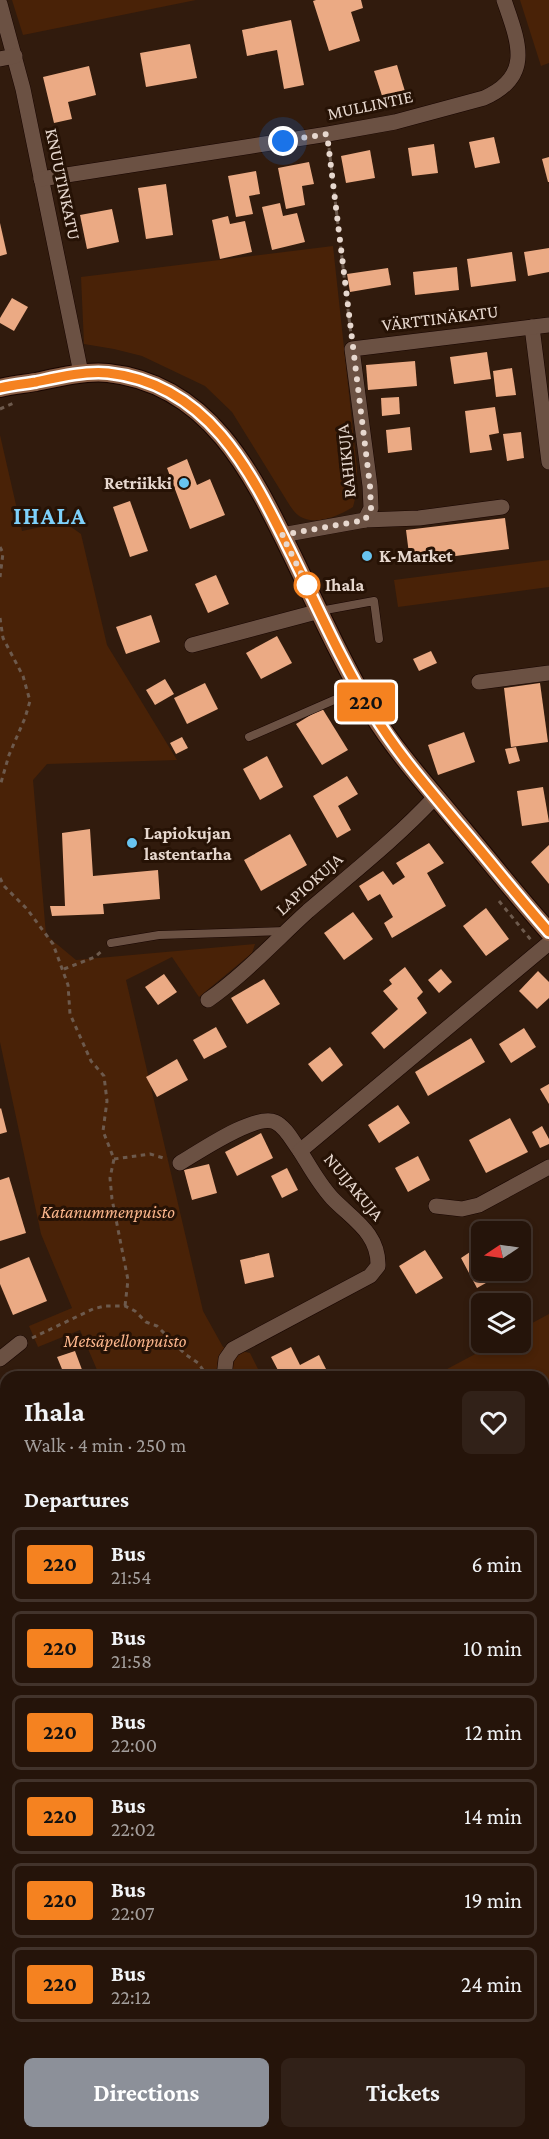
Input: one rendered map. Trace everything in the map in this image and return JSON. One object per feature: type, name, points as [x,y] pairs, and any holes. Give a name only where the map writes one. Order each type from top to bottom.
[{"type":"street","name":"MULLINTIE","points":[[41,179],[395,122],[477,100],[498,92],[516,70],[520,54],[504,0]]},
{"type":"street","name":"KNUUTINKATU","points":[[0,4],[15,56],[81,373]]},
{"type":"street","points":[[0,59],[15,56]]},
{"type":"street","name":"VÄRTTINÄKATU","points":[[352,348],[549,325]]},
{"type":"street","points":[[532,327],[549,462]]},
{"type":"street","name":"RAHIKUJA","points":[[282,535],[365,520],[371,508],[352,348]]},
{"type":"street","points":[[0,388],[81,373],[124,376],[146,382],[186,402],[213,425],[239,458],[282,535],[359,689],[394,745],[549,932]]},
{"type":"street","points":[[365,520],[419,518],[502,507]]},
{"type":"street","points":[[192,645],[320,611]]},
{"type":"street","points":[[479,682],[549,673]]},
{"type":"street","name":"LAPIOKUJA","points":[[208,1000],[242,975],[286,931],[435,797]]},
{"type":"street","name":"NUIJAKUJA","points":[[225,1371],[226,1359],[233,1349],[370,1276],[378,1266],[379,1257],[370,1236],[360,1222],[332,1198],[300,1151],[549,944]]},
{"type":"street","points":[[180,1163],[248,1125],[266,1120],[275,1122],[283,1128],[300,1151]]},
{"type":"street","points":[[436,1206],[462,1209],[479,1205],[549,1167]]},
{"type":"street","points":[[0,1359],[20,1343]]},
{"type":"lane","points":[[320,611],[374,601],[378,639]]},
{"type":"lane","points":[[249,737],[359,689]]},
{"type":"lane","points":[[111,943],[159,935],[286,931]]},
{"type":"path","points":[[327,134],[352,348]]},
{"type":"path","points":[[0,547],[3,553],[0,577]]},
{"type":"path","points":[[0,618],[3,638],[23,676],[30,701],[9,754],[0,786]]},
{"type":"path","points":[[0,879],[27,909],[53,944],[68,985],[70,1014],[91,1061],[104,1076],[107,1101],[103,1131],[114,1159],[110,1178],[128,1280],[125,1306]]},
{"type":"path","points":[[63,969],[96,957],[111,943]]},
{"type":"path","points":[[114,1159],[150,1154],[180,1163]]},
{"type":"path","points":[[20,1343],[93,1309],[105,1306],[125,1306],[135,1311],[146,1322],[158,1326],[204,1371]]},
{"type":"green space","points":[[12,0],[196,0],[23,35]]},
{"type":"green space","points":[[520,0],[549,0],[549,63],[541,66]]},
{"type":"green space","points":[[333,246],[357,468],[357,491],[353,507],[322,520],[309,520],[294,511],[232,412],[205,386],[142,356],[84,344],[81,277]]},
{"type":"green space","name":"Katanummenpuisto","points":[[0,435],[22,531],[64,522],[81,534],[107,645],[177,760],[47,764],[33,780],[46,935],[76,960],[255,944],[252,953],[199,997],[172,957],[126,980],[203,1311],[223,1347],[250,1353],[259,1371],[97,1371],[80,1330],[38,1347],[29,1326],[72,1308],[41,1234],[0,1042]]},
{"type":"green space","points":[[549,560],[549,587],[398,607],[394,580]]},
{"type":"green space","points":[[549,1314],[549,1371],[443,1371],[477,1353],[531,1353],[531,1324]]},
{"type":"building","points":[[361,0],[363,8],[351,12],[360,41],[329,51],[313,1]]},
{"type":"building","points":[[291,20],[304,85],[284,89],[277,50],[247,56],[242,30]]},
{"type":"building","points":[[190,44],[197,78],[146,87],[140,53]]},
{"type":"building","points":[[397,65],[407,98],[385,105],[374,71]]},
{"type":"building","points":[[89,66],[96,95],[68,102],[72,119],[54,123],[43,77]]},
{"type":"building","points":[[494,137],[500,163],[475,168],[469,142]]},
{"type":"building","points":[[434,144],[438,173],[412,176],[408,148]]},
{"type":"building","points":[[370,150],[375,178],[346,183],[341,156]]},
{"type":"building","points":[[549,157],[549,182],[548,182],[542,159]]},
{"type":"building","points":[[309,162],[314,184],[302,186],[305,205],[286,209],[278,168]]},
{"type":"building","points":[[256,171],[260,194],[249,196],[253,214],[236,217],[228,176]]},
{"type":"building","points":[[166,184],[173,235],[146,239],[138,188]]},
{"type":"building","points":[[280,203],[283,216],[297,213],[305,242],[272,250],[262,207]]},
{"type":"building","points":[[112,209],[119,242],[87,249],[80,215]]},
{"type":"building","points":[[228,216],[230,224],[245,221],[252,252],[220,259],[212,220]]},
{"type":"building","points":[[0,223],[7,254],[0,256]]},
{"type":"building","points":[[549,248],[549,272],[528,276],[524,252]]},
{"type":"building","points":[[512,252],[516,281],[471,287],[467,259]]},
{"type":"building","points":[[457,267],[459,290],[415,295],[413,272]]},
{"type":"building","points":[[388,268],[391,285],[350,292],[347,274]]},
{"type":"building","points":[[12,298],[28,307],[14,331],[0,323],[0,318]]},
{"type":"building","points":[[487,352],[491,379],[454,384],[450,357]]},
{"type":"building","points":[[415,361],[417,386],[368,390],[366,365]]},
{"type":"building","points":[[512,368],[516,395],[496,397],[493,371]]},
{"type":"building","points":[[399,397],[400,414],[382,416],[381,398]]},
{"type":"building","points":[[495,407],[499,433],[489,435],[492,450],[470,453],[465,411]]},
{"type":"building","points":[[410,427],[412,450],[388,453],[386,430]]},
{"type":"building","points":[[521,432],[524,458],[507,461],[503,434]]},
{"type":"building","points":[[187,459],[197,485],[210,479],[225,515],[190,529],[167,468]]},
{"type":"building","points":[[130,501],[148,551],[130,557],[113,507]]},
{"type":"building","points":[[505,518],[509,549],[410,562],[406,530]]},
{"type":"building","points":[[216,575],[229,604],[208,613],[195,584]]},
{"type":"building","points":[[151,615],[160,642],[126,654],[116,627]]},
{"type":"building","points":[[277,636],[292,663],[261,679],[246,653]]},
{"type":"building","points":[[431,651],[437,663],[419,671],[413,659]]},
{"type":"building","points":[[165,679],[174,694],[155,705],[146,690]]},
{"type":"building","points":[[205,683],[218,709],[187,724],[174,698]]},
{"type":"building","points":[[540,683],[548,742],[511,747],[504,688]]},
{"type":"building","points":[[322,708],[348,750],[322,765],[296,724]]},
{"type":"building","points":[[464,732],[475,762],[438,775],[428,745]]},
{"type":"building","points":[[182,737],[188,748],[176,754],[170,743]]},
{"type":"building","points":[[516,747],[520,761],[509,764],[505,749]]},
{"type":"building","points":[[267,756],[283,787],[260,800],[243,769]]},
{"type":"building","points":[[347,776],[358,794],[338,806],[351,830],[337,838],[313,796]]},
{"type":"building","points":[[543,787],[549,822],[522,826],[517,791]]},
{"type":"building","points":[[90,829],[93,876],[158,870],[160,899],[103,904],[104,914],[52,916],[50,906],[65,906],[62,833]]},
{"type":"building","points":[[290,834],[307,865],[261,891],[244,860]]},
{"type":"building","points":[[429,843],[444,863],[427,873],[446,906],[392,938],[384,923],[393,917],[380,894],[368,901],[359,886],[383,871],[393,885],[405,877],[396,863]]},
{"type":"building","points":[[549,845],[549,884],[531,862]]},
{"type":"building","points":[[486,908],[509,939],[486,956],[463,926]]},
{"type":"building","points":[[353,912],[373,939],[344,960],[324,933]]},
{"type":"building","points":[[405,967],[423,992],[417,998],[427,1013],[384,1049],[371,1033],[398,1009],[383,991],[392,984],[389,980]]},
{"type":"building","points":[[441,969],[452,982],[439,993],[428,980]]},
{"type":"building","points":[[538,971],[549,982],[549,998],[537,1009],[519,991]]},
{"type":"building","points":[[164,974],[177,992],[158,1005],[145,987]]},
{"type":"building","points":[[264,979],[280,1004],[247,1024],[231,998]]},
{"type":"building","points":[[216,1027],[227,1047],[204,1059],[193,1040]]},
{"type":"building","points":[[524,1028],[536,1047],[511,1063],[499,1044]]},
{"type":"building","points":[[471,1038],[485,1062],[428,1096],[415,1072]]},
{"type":"building","points":[[330,1047],[343,1065],[322,1082],[308,1064]]},
{"type":"building","points":[[177,1059],[188,1080],[157,1097],[146,1077]]},
{"type":"building","points":[[549,1084],[549,1104],[540,1089]]},
{"type":"building","points":[[398,1105],[410,1123],[379,1143],[368,1125]]},
{"type":"building","points":[[0,1109],[7,1132],[0,1134]]},
{"type":"building","points":[[510,1118],[528,1152],[486,1173],[469,1140]]},
{"type":"building","points":[[542,1126],[549,1139],[549,1144],[540,1148],[532,1132]]},
{"type":"building","points":[[261,1133],[273,1158],[237,1176],[225,1152]]},
{"type":"building","points":[[418,1156],[430,1180],[408,1192],[395,1168]]},
{"type":"building","points":[[209,1164],[217,1193],[192,1200],[184,1170]]},
{"type":"building","points":[[287,1168],[298,1190],[282,1198],[271,1176]]},
{"type":"building","points":[[9,1177],[26,1233],[0,1241],[0,1180]]},
{"type":"building","points":[[425,1250],[443,1278],[416,1294],[399,1266]]},
{"type":"building","points":[[471,1251],[471,1277],[461,1258]]},
{"type":"building","points":[[269,1253],[274,1277],[245,1284],[240,1260]]},
{"type":"building","points":[[29,1257],[47,1301],[13,1315],[0,1284],[0,1269]]},
{"type":"building","points":[[473,1281],[490,1281],[477,1288]]},
{"type":"building","points":[[291,1347],[300,1365],[319,1355],[327,1371],[278,1371],[271,1357]]},
{"type":"building","points":[[75,1351],[82,1371],[63,1371],[57,1357]]},
{"type":"bus line","name":"220","points":[[0,388],[81,373],[124,376],[167,391],[186,402],[213,425],[226,439],[257,487],[373,714],[435,797],[549,932]]},
{"type":"place","name":"Retriikki","points":[[184,483]]},
{"type":"place","name":"K-Market","points":[[367,556]]},
{"type":"place","name":"Ihala","points":[[307,585]]},
{"type":"place","name":"Lapiokujan lastentarha","points":[[132,843]]},
{"type":"district","name":"IHALA","points":[[50,515]]},
{"type":"route","points":[[283,141],[327,134],[370,486],[371,508],[365,520],[282,535],[307,585]]},
{"type":"park label","name":"Metsäpellonpuisto","points":[[125,1341]]}]
